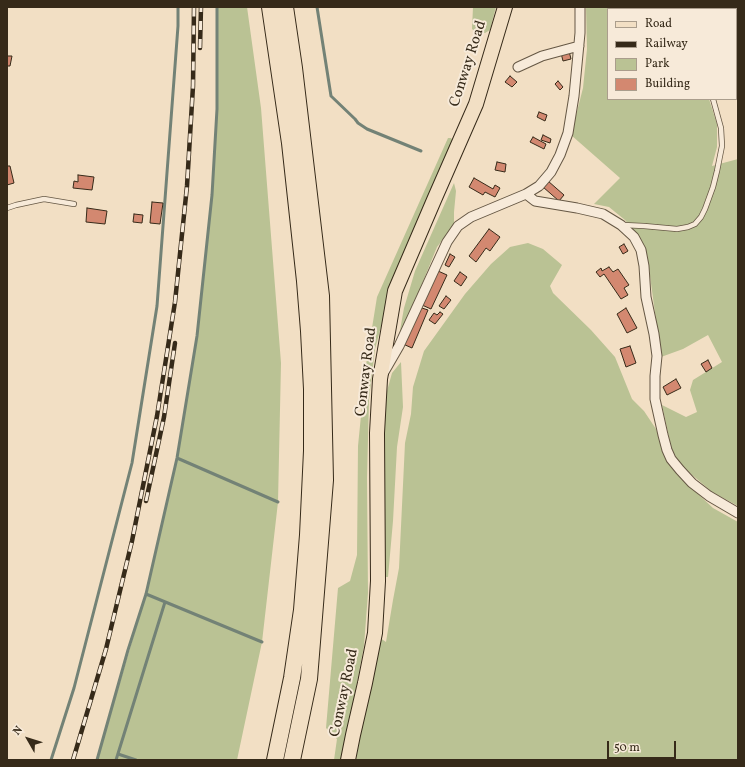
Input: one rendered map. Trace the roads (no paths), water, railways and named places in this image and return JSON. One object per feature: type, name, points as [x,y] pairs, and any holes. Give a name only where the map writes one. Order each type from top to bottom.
[{"type":"highway","points":[[270,7],[290,143],[305,281],[312,389],[312,451],[302,610],[292,678],[275,760]]},
{"type":"highway","points":[[284,7],[294,68],[321,296],[325,480],[308,679],[292,760]]},
{"type":"main road","name":"Conway Road","points":[[348,760],[375,633],[378,581],[377,433],[380,379],[395,291],[476,104],[504,7]]},
{"type":"street","points":[[380,379],[398,346],[447,242],[458,226],[471,217],[526,194],[539,186],[551,172],[560,155],[568,134],[574,96],[579,46],[580,7]]},
{"type":"street","points":[[518,67],[542,56],[579,46]]},
{"type":"street","points":[[526,194],[536,201],[603,214],[621,225],[634,237],[641,250],[644,266],[646,297],[657,356],[654,376],[655,399],[667,450],[671,459],[692,483],[709,496],[738,513]]},
{"type":"lane","points":[[621,225],[677,229],[688,227],[701,218],[713,187],[722,146],[721,128],[713,100]]},
{"type":"lane","points":[[7,208],[44,199],[74,204]]},
{"type":"waterway","points":[[51,760],[74,688],[132,463],[157,306],[178,26],[178,7]]},
{"type":"waterway","points":[[97,760],[128,650],[146,594],[177,458],[197,336],[212,195],[217,109],[217,7]]},
{"type":"waterway","points":[[317,7],[331,96],[358,123],[367,129],[421,151]]},
{"type":"waterway","points":[[177,458],[278,502]]},
{"type":"waterway","points":[[146,594],[262,642]]},
{"type":"waterway","points":[[116,760],[165,602]]},
{"type":"waterway","points":[[118,754],[136,760]]},
{"type":"railway","points":[[73,760],[106,649],[132,541],[157,416],[175,302],[187,186],[193,86],[194,7]]},
{"type":"railway","points":[[200,48],[201,7]]},
{"type":"railway","points":[[146,501],[164,417],[175,343]]}]
